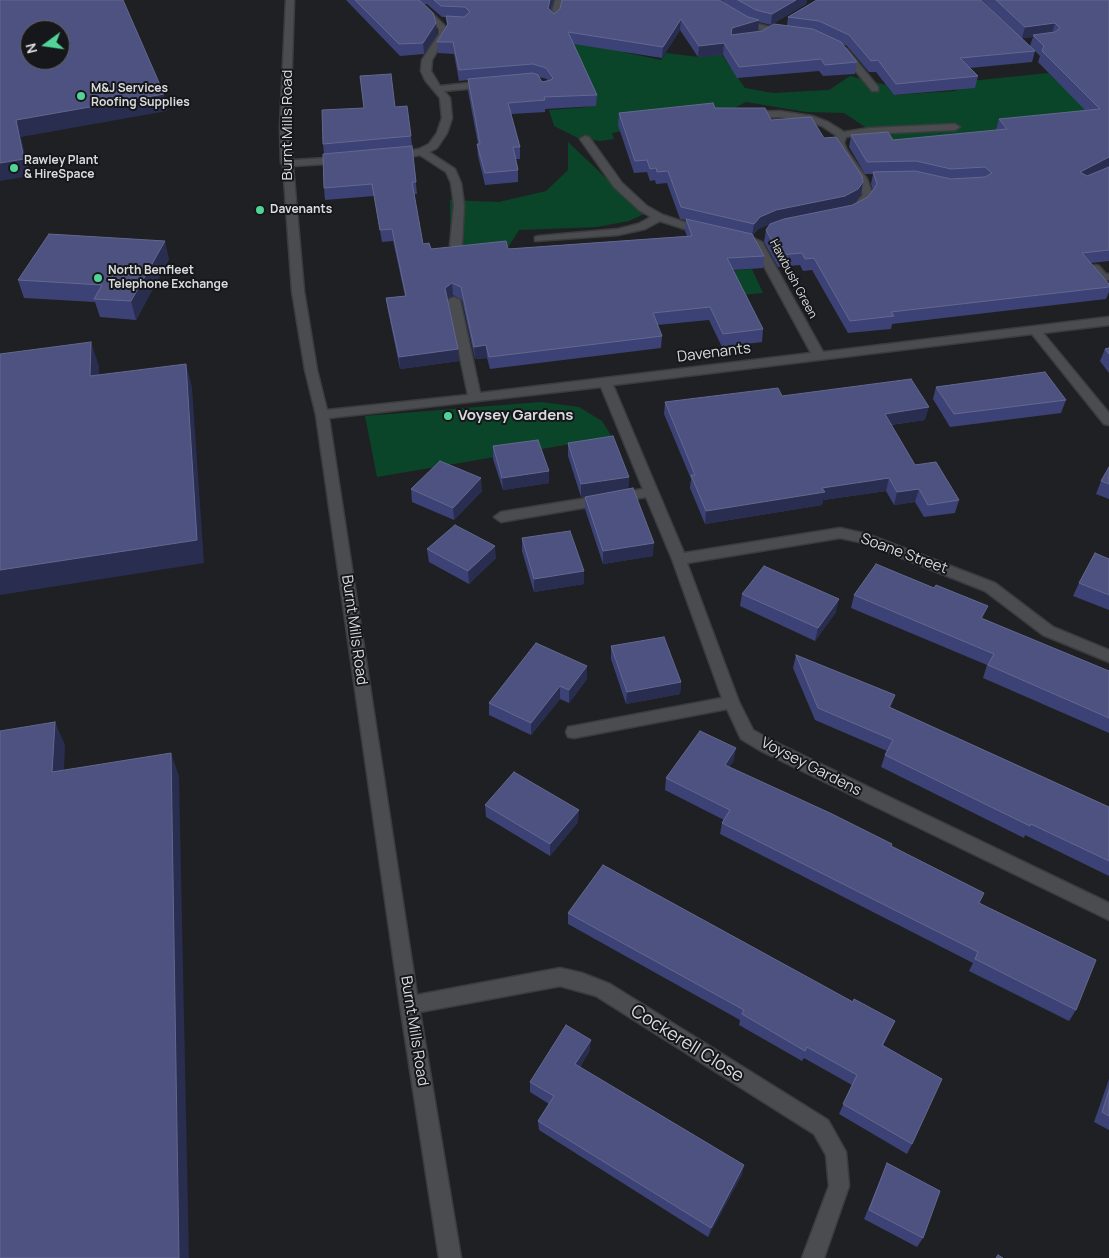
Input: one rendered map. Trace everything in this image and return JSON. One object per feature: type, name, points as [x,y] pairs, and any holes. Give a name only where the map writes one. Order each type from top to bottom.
[{"type":"street","name":"Burnt Mills Road","points":[[290,0],[286,163],[298,292],[311,370],[322,415],[409,1005],[450,1258]]},
{"type":"street","points":[[554,20],[559,0]]},
{"type":"street","points":[[715,0],[722,8],[735,17],[772,30],[792,33]]},
{"type":"street","points":[[381,157],[422,152],[432,146],[442,133],[447,118],[447,105],[426,71],[427,60],[443,34],[443,28],[424,8]]},
{"type":"street","points":[[756,38],[789,21]]},
{"type":"street","points":[[439,22],[454,23]]},
{"type":"street","points":[[835,45],[843,50],[875,89]]},
{"type":"street","points":[[438,89],[495,83]]},
{"type":"street","points":[[735,116],[779,114],[809,118],[825,124],[841,139],[845,156],[867,179],[868,195],[861,205],[846,213]]},
{"type":"street","points":[[841,139],[869,131],[954,127]]},
{"type":"street","points":[[585,139],[618,185],[643,208],[682,226],[719,234]]},
{"type":"street","points":[[422,152],[451,171],[456,183],[459,205],[456,246]]},
{"type":"street","points":[[286,163],[350,159]]},
{"type":"street","points":[[539,239],[618,232],[641,227],[660,217]]},
{"type":"street","name":"Hawbush Green","points":[[738,238],[760,237],[818,356]]},
{"type":"street","points":[[1095,268],[1104,278],[1109,278]]},
{"type":"street","points":[[454,300],[475,398]]},
{"type":"street","name":"Davenants","points":[[322,415],[1109,321]]},
{"type":"street","points":[[1036,330],[1109,421]]},
{"type":"street","name":"Voysey Gardens","points":[[605,382],[680,559],[731,702],[747,734],[767,746],[1109,912]]},
{"type":"street","points":[[501,517],[651,492]]},
{"type":"street","name":"Soane Street","points":[[680,559],[840,533],[867,539],[990,587],[1048,631],[1109,656]]},
{"type":"street","points":[[574,732],[731,702]]},
{"type":"street","name":"Cockerell Close","points":[[409,1005],[560,977],[582,982],[603,990],[821,1127],[836,1152],[839,1186],[813,1258]]},
{"type":"green space","points":[[537,13],[608,36],[623,52],[661,60],[666,53],[698,57],[722,55],[745,88],[773,93],[829,90],[850,76],[886,85],[894,95],[955,91],[970,81],[1048,73],[1101,120],[886,141],[844,113],[806,112],[746,102],[734,108],[612,133],[614,139],[600,141],[578,138],[554,126],[549,110],[588,107]]},
{"type":"green space","points":[[568,142],[644,214],[629,221],[597,227],[519,230],[509,246],[451,252],[450,200],[499,202],[546,191],[568,170]]},
{"type":"green space","points":[[752,269],[763,293],[689,300],[680,275]]},
{"type":"green space","points":[[541,402],[579,407],[602,421],[612,437],[377,477],[365,416]]},
{"type":"building","points":[[0,0],[123,0],[164,94],[16,120],[24,159],[0,163]]},
{"type":"building","points":[[355,0],[419,0],[433,13],[436,23],[423,43],[399,44]]},
{"type":"building","points":[[434,0],[550,0],[548,8],[554,14],[560,9],[562,0],[719,0],[748,17],[759,20],[732,28],[731,35],[762,31],[774,24],[813,29],[841,42],[857,62],[825,65],[821,59],[739,67],[724,43],[699,46],[681,19],[663,47],[568,32],[597,95],[544,97],[545,100],[508,103],[520,147],[513,147],[518,170],[485,173],[477,144],[480,144],[468,79],[533,73],[538,75],[542,82],[553,78],[546,68],[533,64],[459,70],[453,42],[437,42],[448,24],[446,16],[464,17],[470,12],[465,7],[441,6]]},
{"type":"building","points":[[738,0],[796,0],[772,14],[756,10]]},
{"type":"building","points":[[817,0],[981,0],[1035,51],[960,58],[978,76],[896,84],[878,60],[871,61],[849,35],[819,21],[788,17]]},
{"type":"building","points":[[996,0],[1109,0],[1109,157],[1080,172],[1087,176],[1109,167],[1109,250],[1082,253],[1109,284],[1109,287],[891,312],[894,316],[850,321],[814,258],[805,259],[802,253],[780,255],[766,230],[770,224],[784,219],[853,205],[868,197],[877,184],[873,172],[915,171],[951,179],[985,177],[992,173],[985,167],[951,169],[916,161],[867,162],[851,135],[888,132],[893,140],[1007,129],[999,119],[1100,109],[1042,51],[1044,46],[1033,35],[1055,32],[1060,28],[1055,23],[1025,27]]},
{"type":"building","points":[[391,74],[395,107],[407,106],[411,136],[323,144],[322,110],[364,108],[360,76]]},
{"type":"building","points":[[713,103],[715,108],[765,108],[771,120],[811,117],[824,138],[836,137],[862,176],[863,182],[858,189],[845,196],[776,210],[760,217],[754,224],[681,207],[668,171],[657,172],[656,168],[650,169],[647,160],[635,161],[619,113]]},
{"type":"building","points":[[412,146],[416,182],[412,182],[423,244],[429,243],[431,249],[506,241],[508,249],[692,236],[686,219],[752,234],[764,256],[727,258],[763,329],[723,334],[710,307],[653,313],[662,336],[489,357],[486,345],[474,347],[461,287],[452,283],[445,288],[458,349],[399,357],[386,298],[406,296],[392,229],[380,230],[372,184],[324,188],[323,154]]},
{"type":"building","points":[[49,234],[165,241],[131,301],[94,299],[102,285],[18,280]]},
{"type":"building","points":[[91,342],[90,376],[186,364],[197,540],[0,570],[0,354]]},
{"type":"building","points":[[1045,372],[1066,400],[954,414],[936,387]]},
{"type":"building","points":[[911,379],[929,407],[885,414],[915,465],[936,462],[959,500],[928,505],[919,489],[897,492],[889,478],[822,488],[825,492],[706,511],[691,475],[695,475],[665,402],[778,388],[782,396]]},
{"type":"building","points":[[613,436],[629,477],[581,484],[568,443]]},
{"type":"building","points":[[538,440],[549,471],[502,478],[493,446]]},
{"type":"building","points":[[440,461],[481,478],[453,508],[411,489]]},
{"type":"building","points":[[1109,467],[1109,484],[1101,481]]},
{"type":"building","points":[[633,488],[654,543],[603,551],[585,497]]},
{"type":"building","points":[[455,525],[495,546],[468,571],[427,549]]},
{"type":"building","points":[[570,531],[584,571],[534,579],[522,538]]},
{"type":"building","points":[[1095,553],[1109,559],[1109,595],[1079,583]]},
{"type":"building","points":[[876,564],[934,588],[936,585],[988,606],[981,618],[1109,671],[1109,718],[988,665],[994,654],[854,595]]},
{"type":"building","points":[[764,566],[839,599],[818,628],[742,594]]},
{"type":"building","points":[[664,637],[681,682],[627,692],[611,646]]},
{"type":"building","points":[[536,643],[587,666],[569,690],[560,686],[531,723],[489,703]]},
{"type":"building","points":[[796,655],[895,695],[889,707],[1109,807],[1109,861],[1031,824],[1030,826],[885,755],[893,740],[818,708]]},
{"type":"building","points":[[55,722],[52,772],[171,753],[179,1258],[0,1258],[0,731]]},
{"type":"building","points":[[700,731],[736,748],[725,765],[830,813],[892,844],[891,846],[984,893],[979,903],[1096,960],[1076,1010],[975,959],[978,952],[722,823],[730,810],[666,778]]},
{"type":"building","points":[[514,772],[579,810],[550,844],[485,805]]},
{"type":"building","points":[[603,865],[853,1002],[854,999],[895,1021],[882,1045],[942,1079],[912,1144],[843,1104],[857,1075],[807,1047],[805,1051],[742,1014],[744,1010],[568,913]]},
{"type":"building","points":[[566,1025],[591,1040],[575,1064],[744,1165],[711,1228],[538,1121],[554,1096],[530,1082]]},
{"type":"building","points":[[1109,1090],[1109,1116],[1102,1112]]},
{"type":"building","points":[[887,1163],[940,1191],[923,1238],[869,1210]]},
{"type":"place","name":"M&J Services Roofing Supplies","points":[[81,96]]},
{"type":"place","name":"Rawley Plant & HireSpace","points":[[14,168]]},
{"type":"place","name":"Davenants","points":[[260,210]]},
{"type":"place","name":"North Benfleet Telephone Exchange","points":[[98,278]]},
{"type":"place","name":"Voysey Gardens","points":[[448,416]]}]
